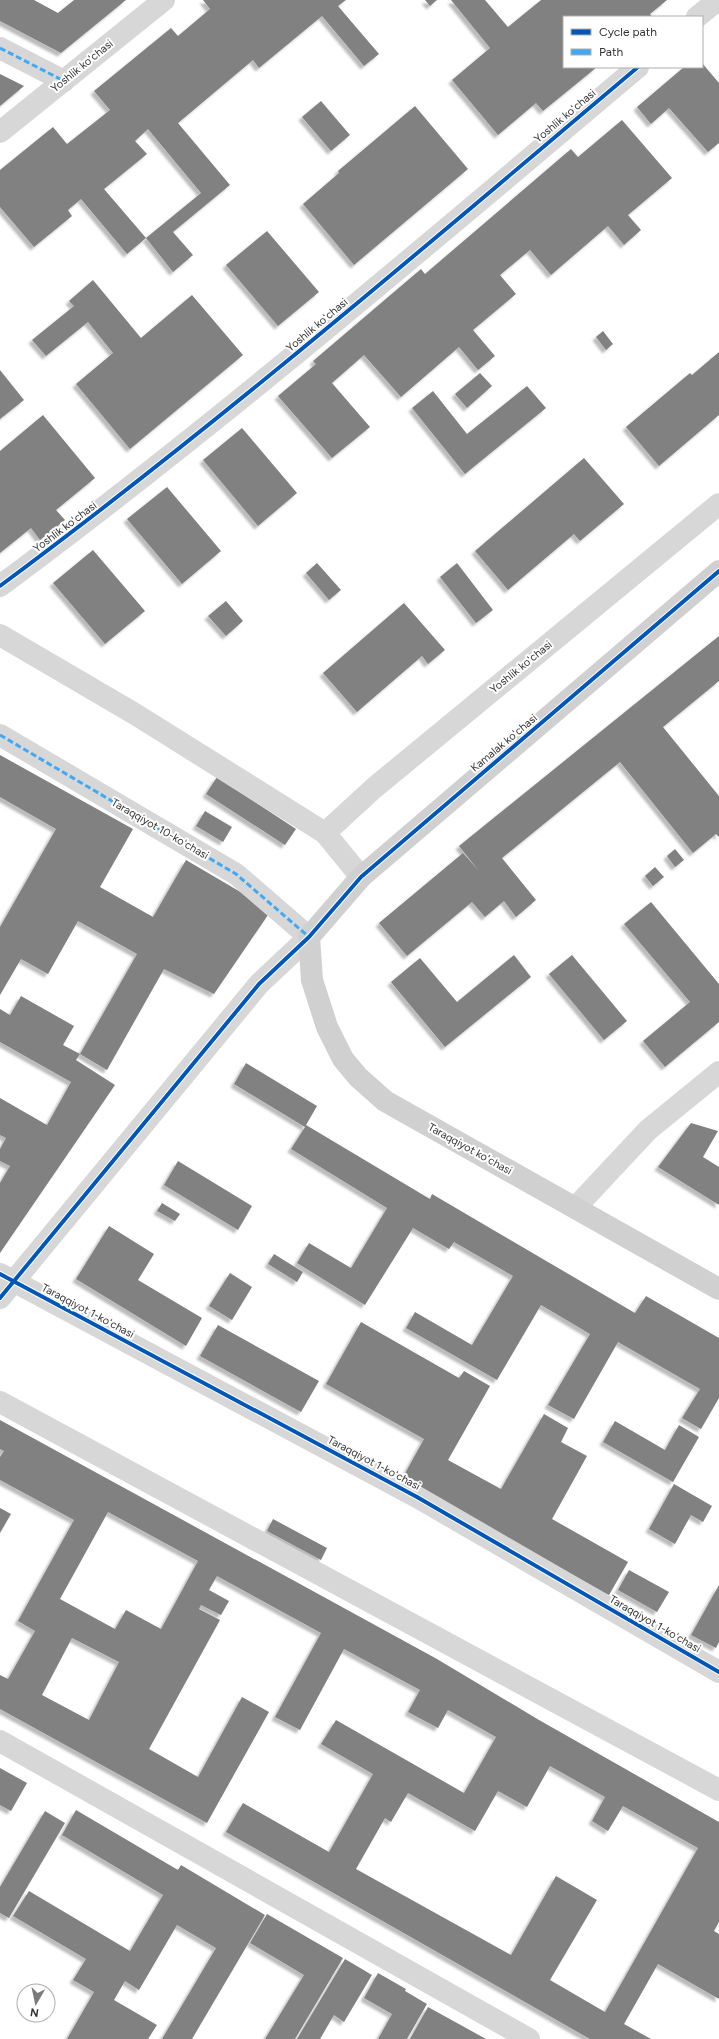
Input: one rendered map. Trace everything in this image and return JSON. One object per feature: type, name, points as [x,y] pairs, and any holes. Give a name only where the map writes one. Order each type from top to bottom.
[{"type":"street","name":"Yoshlik koʻchasi","points":[[0,132],[164,0]]},
{"type":"street","points":[[698,16],[718,0]]},
{"type":"street","points":[[0,48],[64,81]]},
{"type":"street","name":"Yoshlik koʻchasi","points":[[0,586],[88,521],[248,394],[637,68]]},
{"type":"street","name":"Yoshlik koʻchasi","points":[[325,833],[374,788],[719,504]]},
{"type":"street","name":"Kamalak koʻchasi","points":[[310,937],[361,876],[719,571]]},
{"type":"street","points":[[0,635],[135,714],[325,833],[361,876]]},
{"type":"street","name":"Taraqqiyot 10-koʻchasi","points":[[0,735],[236,874],[310,937]]},
{"type":"street","points":[[0,1298],[7,1278],[259,984],[310,937]]},
{"type":"street","name":"Taraqqiyot koʻchasi","points":[[310,937],[312,980],[327,1027],[343,1059],[358,1076],[385,1101],[719,1289]]},
{"type":"street","points":[[575,1208],[648,1130],[719,1072]]},
{"type":"street","name":"Taraqqiyot 1-koʻchasi","points":[[7,1278],[417,1497],[719,1672]]},
{"type":"street","points":[[0,1402],[719,1790]]},
{"type":"street","points":[[0,1741],[529,2039]]},
{"type":"building","points":[[0,0],[34,0],[58,13],[74,0],[126,0],[61,53],[0,21]]},
{"type":"building","points":[[203,0],[346,0],[338,6],[379,54],[364,66],[322,16],[259,68],[253,60],[178,123],[230,185],[173,232],[193,255],[173,272],[146,238],[127,254],[81,199],[68,210],[72,216],[34,247],[0,207],[0,170],[53,127],[67,144],[110,110],[94,91],[171,28],[178,36],[210,9]],"holes":[[[148,129],[201,193],[146,238],[104,189],[147,154],[135,141]]]},
{"type":"building","points":[[425,0],[437,0],[430,6]]},
{"type":"building","points":[[451,0],[485,0],[508,27],[541,0],[667,0],[650,14],[651,16],[563,16],[563,68],[596,68],[543,111],[536,103],[498,135],[452,80],[490,48]]},
{"type":"building","points":[[703,64],[719,83],[719,143],[708,152],[669,108],[651,124],[637,107],[683,68],[703,68]]},
{"type":"building","points":[[0,74],[24,86],[0,106]]},
{"type":"building","points":[[321,101],[350,135],[331,151],[302,117]]},
{"type":"building","points":[[415,106],[468,169],[354,265],[303,204],[339,173],[338,171]]},
{"type":"building","points":[[622,120],[672,178],[628,215],[641,230],[624,245],[608,226],[551,275],[530,250],[500,275],[516,294],[473,330],[495,356],[478,370],[459,347],[401,397],[364,355],[332,383],[370,427],[332,458],[278,396],[316,364],[313,361],[421,269],[425,274],[571,149],[578,157]]},
{"type":"building","points":[[267,231],[319,292],[278,326],[226,265]]},
{"type":"building","points":[[93,280],[141,338],[192,295],[243,355],[130,449],[76,384],[113,353],[88,322],[46,356],[32,340],[74,306],[69,301]]},
{"type":"building","points":[[603,331],[613,344],[606,350],[596,337]]},
{"type":"building","points":[[719,352],[719,415],[659,466],[626,427],[690,373],[692,375]]},
{"type":"building","points":[[0,370],[24,400],[0,419]]},
{"type":"building","points":[[480,373],[492,386],[467,408],[455,394]]},
{"type":"building","points":[[527,386],[546,408],[465,474],[412,408],[433,391],[467,434]]},
{"type":"building","points":[[43,415],[95,478],[56,510],[65,520],[40,540],[31,528],[0,553],[0,451]]},
{"type":"building","points":[[242,428],[297,493],[258,526],[203,460]]},
{"type":"building","points":[[584,458],[624,504],[580,541],[574,534],[508,590],[475,551]]},
{"type":"building","points":[[167,487],[221,551],[182,584],[127,519]]},
{"type":"building","points":[[93,550],[145,611],[105,644],[53,583]]},
{"type":"building","points":[[317,563],[341,590],[329,600],[306,573]]},
{"type":"building","points":[[457,563],[493,610],[476,623],[440,577]]},
{"type":"building","points":[[226,601],[243,621],[226,636],[208,616]]},
{"type":"building","points":[[404,603],[445,650],[428,664],[422,656],[357,712],[323,673]]},
{"type":"building","points":[[719,636],[719,681],[663,727],[719,796],[719,837],[716,834],[693,853],[620,762],[502,858],[536,900],[516,917],[504,901],[485,917],[472,902],[407,956],[379,923],[463,853],[479,871],[459,846]]},
{"type":"building","points":[[0,755],[133,829],[100,887],[153,917],[186,860],[249,897],[268,915],[214,994],[164,969],[107,1070],[80,1054],[137,954],[78,921],[48,974],[21,959],[0,995],[0,927],[56,829],[0,797]]},
{"type":"building","points":[[217,777],[296,829],[285,845],[206,794]]},
{"type":"building","points":[[205,811],[232,827],[223,842],[196,826]]},
{"type":"building","points":[[675,849],[684,860],[675,867],[667,856]]},
{"type":"building","points":[[655,867],[664,877],[653,886],[645,876]]},
{"type":"building","points":[[651,902],[719,984],[719,1022],[665,1067],[643,1041],[690,1002],[624,924]]},
{"type":"building","points":[[514,955],[531,977],[445,1047],[391,982],[420,958],[457,1002]]},
{"type":"building","points":[[572,955],[627,1021],[604,1040],[549,974]]},
{"type":"building","points":[[21,996],[74,1026],[63,1045],[80,1054],[76,1060],[115,1085],[0,1253],[0,1183],[10,1166],[0,1161],[0,1149],[6,1138],[0,1135],[0,1098],[47,1125],[71,1082],[0,1042],[0,1009],[10,1015]]},
{"type":"building","points":[[246,1063],[317,1106],[306,1125],[430,1199],[432,1194],[635,1313],[646,1296],[719,1338],[719,1398],[701,1429],[682,1418],[700,1389],[618,1342],[574,1419],[548,1405],[590,1334],[541,1305],[497,1380],[406,1328],[415,1312],[472,1345],[513,1276],[454,1242],[449,1249],[413,1228],[365,1305],[297,1263],[309,1243],[351,1268],[387,1208],[291,1149],[305,1127],[234,1084]]},
{"type":"building","points":[[691,1123],[718,1131],[703,1157],[719,1167],[719,1205],[658,1167]]},
{"type":"building","points":[[178,1161],[252,1206],[238,1230],[164,1185]]},
{"type":"building","points":[[162,1203],[180,1214],[175,1221],[157,1211]]},
{"type":"building","points":[[109,1226],[154,1254],[138,1280],[202,1318],[186,1346],[76,1279]]},
{"type":"building","points":[[274,1254],[303,1272],[297,1282],[268,1264]]},
{"type":"building","points":[[230,1273],[252,1287],[232,1320],[209,1306]]},
{"type":"building","points":[[361,1322],[459,1378],[464,1371],[490,1386],[448,1460],[501,1489],[544,1414],[568,1428],[561,1442],[587,1456],[552,1519],[628,1562],[609,1595],[402,1479],[424,1439],[326,1384]]},
{"type":"building","points":[[218,1325],[319,1381],[301,1412],[200,1356]]},
{"type":"building","points":[[0,1420],[437,1659],[539,1720],[719,1822],[719,1922],[714,1931],[719,1934],[719,1999],[658,1964],[624,2024],[651,2039],[590,2039],[226,1832],[243,1803],[329,1852],[373,1774],[321,1744],[336,1720],[464,1793],[496,1737],[448,1710],[438,1728],[408,1712],[420,1690],[344,1649],[300,1730],[275,1717],[321,1633],[217,1576],[209,1590],[229,1601],[221,1615],[201,1605],[199,1609],[220,1620],[149,1749],[198,1777],[242,1697],[269,1712],[207,1823],[0,1709],[0,1675],[8,1679],[35,1631],[18,1621],[74,1520],[0,1480],[0,1457],[4,1451],[0,1449]],"holes":[[[108,1512],[198,1561],[161,1629],[126,1610],[115,1629],[60,1599]],[[72,1638],[119,1662],[89,1720],[42,1695]],[[550,1766],[605,1797],[592,1821],[608,1831],[623,1806],[698,1848],[605,2012],[550,1980],[597,1900],[556,1876],[511,1955],[356,1869],[385,1818],[391,1822],[408,1793],[475,1831],[498,1791],[527,1807]]]},
{"type":"building","points":[[615,1421],[665,1450],[679,1425],[699,1437],[673,1482],[603,1442]]},
{"type":"building","points":[[674,1484],[712,1506],[703,1522],[691,1515],[675,1544],[649,1529]]},
{"type":"building","points":[[0,1508],[11,1514],[0,1533]]},
{"type":"building","points":[[273,1519],[327,1548],[321,1560],[267,1531]]},
{"type":"building","points":[[629,1570],[669,1592],[657,1612],[618,1590]]},
{"type":"building","points":[[719,1585],[719,1642],[716,1648],[691,1635]]},
{"type":"building","points":[[0,1768],[27,1783],[11,1811],[0,1805]]},
{"type":"building","points":[[76,1810],[178,1870],[181,1865],[265,1915],[192,2039],[162,2039],[216,1948],[177,1925],[139,1990],[125,1981],[114,2000],[157,2025],[148,2039],[67,2039],[94,1992],[73,1980],[86,1959],[13,1916],[29,1891],[130,1951],[163,1895],[62,1835]]},
{"type":"building","points":[[45,1811],[65,1823],[9,1918],[0,1913],[0,1887]]},
{"type":"building","points":[[267,1914],[343,1958],[295,2039],[265,2039],[304,1975],[250,1943]]},
{"type":"building","points":[[345,1959],[372,1975],[344,2022],[334,2015],[320,2039],[297,2039]]},
{"type":"building","points":[[378,1973],[406,1989],[405,1991],[427,2004],[407,2039],[378,2039],[392,2014],[364,1998]]},
{"type":"building","points":[[428,2007],[486,2039],[410,2039]]},
{"type":"marked path","points":[[0,48],[64,81]]},
{"type":"marked path","points":[[0,735],[236,874],[309,937]]},
{"type":"cycle path","points":[[0,586],[163,461],[323,332],[637,68]]},
{"type":"cycle path","points":[[0,1298],[259,984],[309,937],[361,877],[719,571]]},
{"type":"cycle path","points":[[0,1274],[417,1497],[719,1672]]}]
